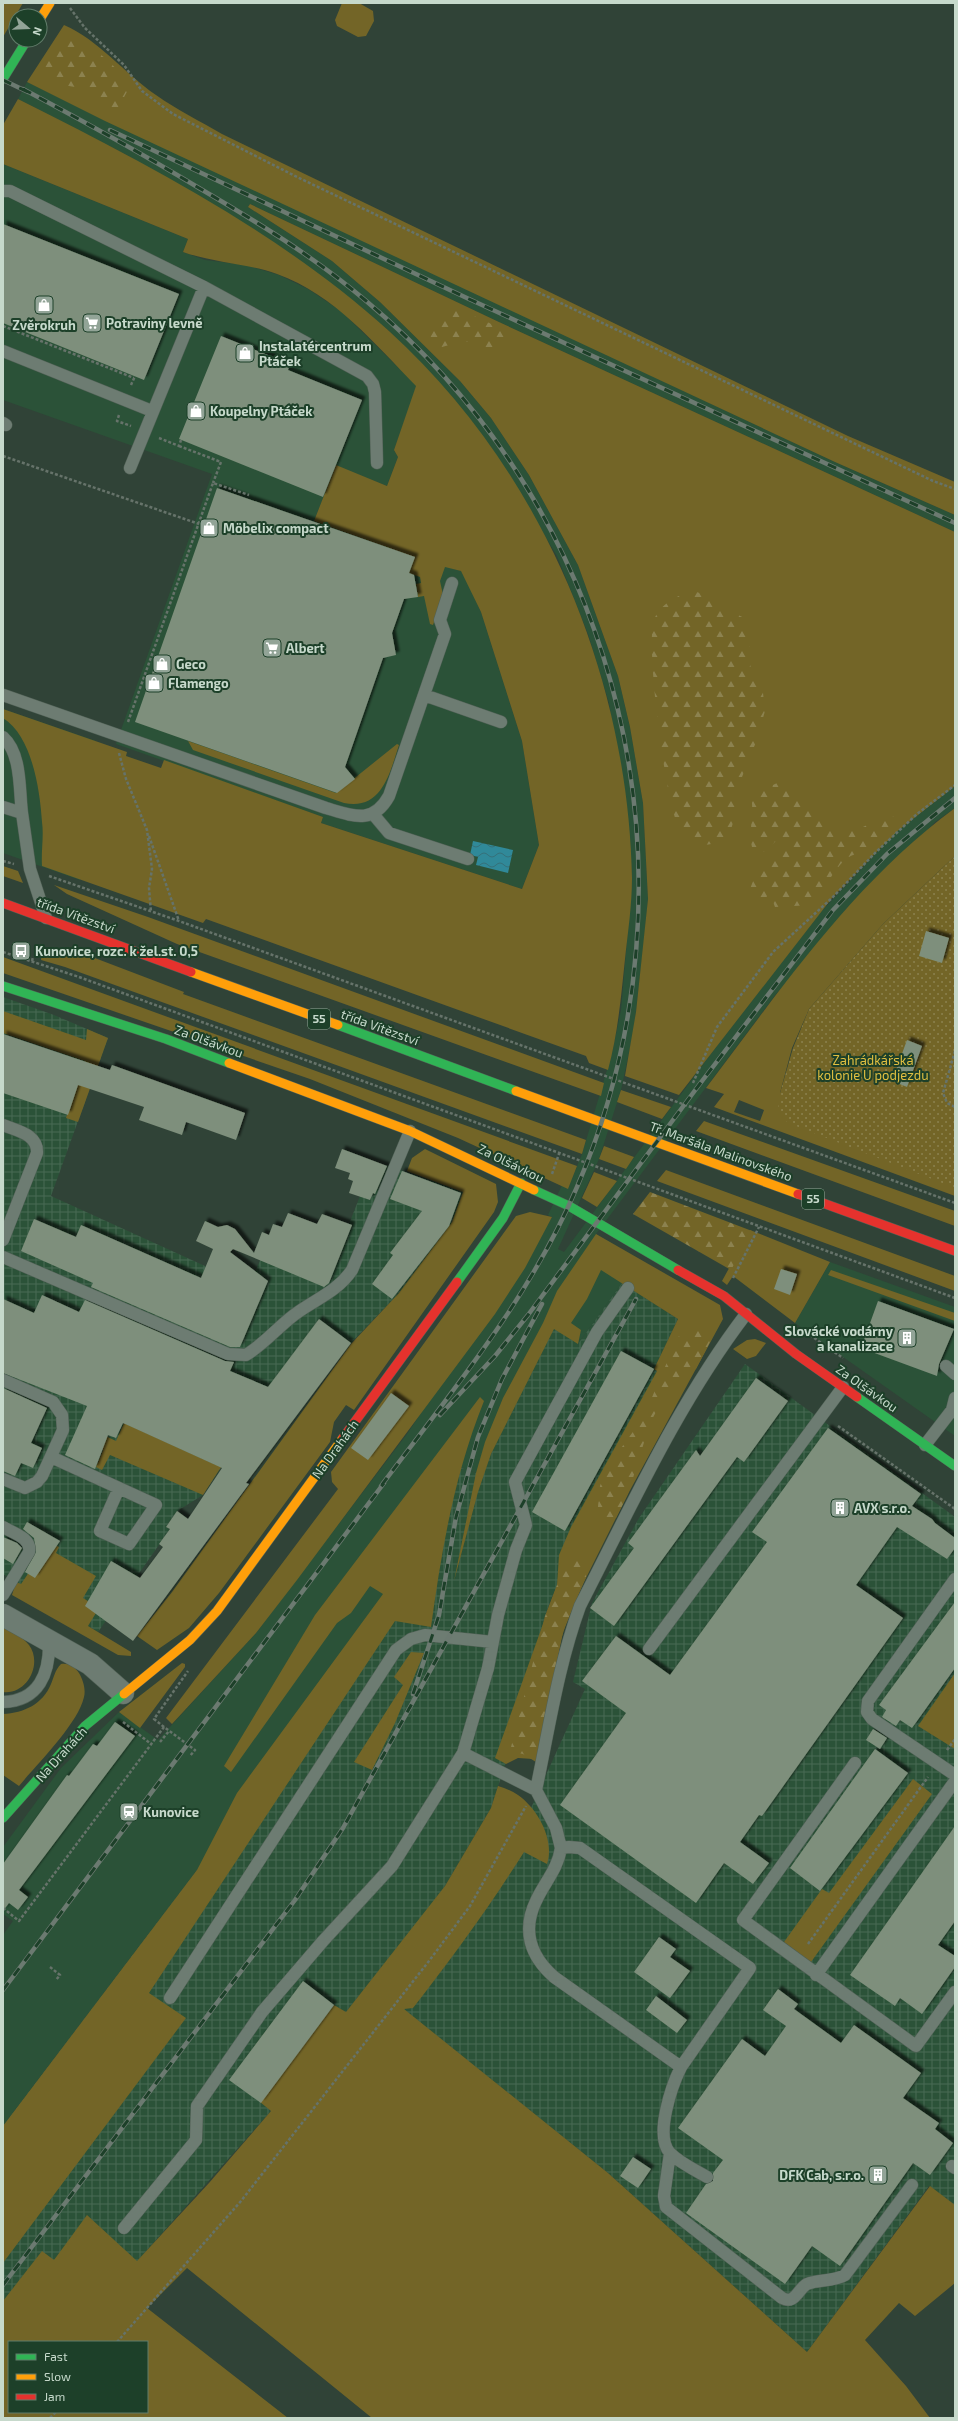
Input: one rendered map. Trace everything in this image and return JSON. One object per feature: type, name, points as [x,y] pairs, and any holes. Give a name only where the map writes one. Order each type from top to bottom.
[{"type":"street","points":[[3,79],[22,48]]},
{"type":"street","name":"třída Vítězství","points":[[3,903],[635,1134]]},
{"type":"street","name":"Za Olšávkou","points":[[3,986],[166,1039],[410,1131],[521,1183],[597,1221],[724,1296],[796,1354],[955,1466]]},
{"type":"street","name":"Tř. Maršála Malinovského","points":[[635,1134],[955,1251]]},
{"type":"street","name":"Na Drahách","points":[[3,1818],[60,1752],[123,1693],[198,1634],[217,1611],[503,1218],[521,1183]]},
{"type":"street","points":[[3,1614],[90,1664],[123,1693]]},
{"type":"lane","points":[[3,191],[10,191],[204,287],[367,376],[373,384],[375,392],[377,463]]},
{"type":"lane","points":[[130,468],[204,287]]},
{"type":"lane","points":[[3,351],[152,412]]},
{"type":"lane","points":[[3,695],[349,815],[365,816],[373,814],[379,810],[389,796],[445,634],[440,620],[452,583]]},
{"type":"lane","points":[[424,695],[501,722]]},
{"type":"lane","points":[[3,737],[12,749],[16,760],[30,869],[46,918]]},
{"type":"lane","points":[[3,807],[22,813]]},
{"type":"lane","points":[[373,814],[389,833],[468,859]]},
{"type":"lane","points":[[3,1125],[29,1135],[38,1147],[3,1240]]},
{"type":"lane","points":[[3,1257],[228,1354],[246,1355],[294,1315],[332,1292],[344,1281],[352,1270],[410,1131]]},
{"type":"lane","points":[[124,2228],[196,2140],[197,2106],[262,2012],[323,1941],[392,1866],[463,1753],[488,1668],[498,1615],[516,1550],[526,1525],[515,1482],[597,1332],[628,1288]]},
{"type":"lane","points":[[536,1790],[560,1671],[568,1638],[580,1606],[690,1396],[723,1344],[746,1314]]},
{"type":"lane","points":[[3,1380],[53,1402],[59,1407],[64,1423],[63,1430],[42,1476],[30,1487],[19,1487],[3,1480]]},
{"type":"lane","points":[[650,1649],[843,1387]]},
{"type":"lane","points":[[925,1445],[954,1411],[955,1398]]},
{"type":"lane","points":[[51,1457],[119,1488],[156,1505],[129,1544],[100,1531],[119,1488]]},
{"type":"lane","points":[[3,1527],[28,1541],[30,1549],[3,1596]]},
{"type":"lane","points":[[955,1579],[868,1701],[867,1706],[867,1712],[872,1719],[955,1775]]},
{"type":"lane","points":[[170,1998],[396,1650],[411,1639],[425,1635],[493,1642]]},
{"type":"lane","points":[[3,1702],[16,1701],[30,1694],[42,1681],[48,1666],[49,1641]]},
{"type":"lane","points":[[463,1753],[536,1790],[556,1828],[561,1848],[558,1862],[531,1913],[528,1936],[535,1955],[543,1968],[681,2067]]},
{"type":"lane","points":[[855,1763],[743,1920],[816,1975],[916,2046],[955,1992]]},
{"type":"lane","points":[[816,1975],[955,1781]]},
{"type":"lane","points":[[561,1848],[580,1848],[750,1968],[681,2067],[673,2083],[665,2114],[664,2136],[670,2153],[664,2196],[666,2206],[782,2298],[788,2300],[794,2298],[806,2285],[836,2279],[845,2275],[912,2185]]},
{"type":"lane","points":[[670,2153],[707,2177]]},
{"type":"path","points":[[67,5],[85,28],[124,65],[142,91],[173,114],[297,178],[933,481],[955,489]]},
{"type":"path","points":[[3,326],[134,378]]},
{"type":"path","points":[[178,446],[221,462],[123,737],[118,756],[147,830],[179,921]]},
{"type":"path","points":[[3,456],[199,524]]},
{"type":"path","points":[[213,483],[249,495]]},
{"type":"path","points":[[693,1083],[717,1027],[773,952],[832,898],[874,853],[918,814],[955,785]]},
{"type":"path","points":[[147,830],[152,869],[149,888],[151,912]]},
{"type":"path","points":[[30,869],[179,921],[955,1203]]},
{"type":"path","points":[[3,952],[32,961],[955,1298]]},
{"type":"path","points":[[32,961],[33,957]]},
{"type":"path","points":[[955,1051],[943,1093],[947,1103],[955,1107]]},
{"type":"path","points":[[550,1180],[559,1154]]},
{"type":"path","points":[[724,1296],[760,1227]]},
{"type":"path","points":[[838,1426],[955,1509]]},
{"type":"path","points":[[181,1647],[189,1659],[190,1669],[154,1720],[195,1750],[190,1756]]},
{"type":"path","points":[[106,1708],[151,1744]]},
{"type":"path","points":[[3,1908],[19,1921],[164,1727]]},
{"type":"path","points":[[160,1742],[169,1731]]},
{"type":"path","points":[[808,1944],[955,1739]]},
{"type":"path","points":[[118,2341],[241,2201],[429,1961],[470,1906],[536,1790]]},
{"type":"path","points":[[50,1967],[60,1975],[56,1980]]},
{"type":"shaded area","points":[[27,82],[835,462],[955,515],[955,532],[499,322],[250,204],[248,207],[332,261],[380,302],[460,381],[491,418],[529,475],[578,565],[618,676],[630,727],[643,803],[648,899],[644,942],[634,1029],[621,1090],[599,1159],[558,1249],[564,1252],[713,1051],[820,913],[895,833],[955,786],[955,808],[935,822],[776,994],[596,1234],[613,1244],[605,1263],[622,1283],[578,1344],[476,1473],[456,1466],[402,1570],[197,1870],[3,2126],[3,1935],[13,1921],[3,1914],[3,1847],[61,1768],[119,1712],[158,1740],[256,1633],[407,1434],[552,1217],[548,1215],[562,1185],[568,1188],[582,1154],[612,1053],[621,1010],[632,881],[630,840],[609,703],[588,634],[557,556],[505,470],[431,374],[389,331],[351,300],[282,249],[239,221],[125,154],[18,99]]},
{"type":"shaded area","points":[[3,164],[188,239],[183,252],[205,260],[246,265],[279,275],[308,289],[341,311],[417,386],[394,450],[398,457],[387,486],[336,466],[314,521],[415,557],[461,571],[468,583],[481,612],[522,741],[539,845],[522,889],[321,823],[323,817],[116,744],[212,474],[3,400]]},
{"type":"shaded area","points":[[3,709],[96,741],[80,880],[3,853]]},
{"type":"shaded area","points":[[3,997],[54,1015],[108,1038],[51,1196],[249,1286],[271,1235],[337,1263],[352,1225],[349,1224],[360,1196],[370,1200],[379,1176],[382,1177],[386,1165],[463,1192],[452,1222],[399,1293],[351,1343],[319,1319],[203,1495],[177,1511],[166,1527],[170,1529],[98,1632],[3,1574]]},
{"type":"shaded area","points":[[830,1262],[955,1307],[955,1436],[795,1323]]},
{"type":"shaded area","points":[[622,1283],[678,1319],[654,1369],[657,1371],[552,1597],[545,1616],[512,1744],[491,1808],[445,1886],[426,1912],[346,2012],[334,2005],[260,2101],[271,2111],[66,2341],[8,2341],[3,2409],[3,2126],[197,1870],[366,1639],[456,1466],[476,1473],[491,1454],[554,1328],[578,1344]]},
{"type":"shaded area","points":[[745,1364],[955,1517],[955,2205],[929,2186],[807,2352],[608,2173],[403,2009],[526,1819],[585,1689],[573,1682],[592,1603],[639,1518]]},
{"type":"green space","points":[[3,3],[23,3],[20,8],[8,8],[8,28],[3,37]]},
{"type":"green space","points":[[342,3],[359,3],[373,11],[374,21],[366,36],[358,37],[337,26],[335,20]]},
{"type":"green space","points":[[64,25],[89,39],[156,95],[180,111],[222,134],[848,436],[955,482],[955,515],[835,462],[105,121],[27,82]]},
{"type":"green space","points":[[70,39],[79,45],[100,54],[115,67],[123,78],[129,88],[117,110],[111,109],[87,89],[63,85],[44,76],[41,68],[48,53],[54,51]]},
{"type":"green space","points":[[18,99],[115,149],[211,203],[304,263],[348,296],[389,331],[443,386],[491,446],[532,511],[566,580],[593,652],[614,726],[627,802],[632,878],[629,928],[619,1015],[608,1070],[589,1063],[586,1056],[206,919],[203,923],[42,866],[43,827],[33,765],[28,750],[21,737],[13,726],[3,718],[3,709],[127,752],[126,756],[161,768],[164,760],[323,817],[321,823],[522,889],[539,845],[522,741],[481,612],[461,571],[445,567],[440,581],[443,595],[433,625],[430,624],[424,596],[418,597],[416,584],[421,583],[420,577],[409,573],[414,557],[314,521],[336,465],[387,486],[398,457],[394,450],[416,386],[353,322],[317,294],[298,283],[265,270],[206,259],[183,252],[188,239],[3,164],[3,125]]},
{"type":"green space","points":[[250,204],[499,322],[955,532],[955,786],[895,833],[832,898],[679,1095],[625,1076],[636,1012],[648,899],[643,803],[630,727],[618,676],[578,565],[529,475],[491,418],[460,381],[380,302],[332,261],[248,207]]},
{"type":"green space","points":[[453,310],[467,313],[505,330],[508,339],[506,345],[495,354],[482,356],[473,342],[460,342],[442,347],[432,342],[428,329],[441,316]]},
{"type":"green space","points":[[694,591],[708,597],[746,619],[750,640],[749,657],[752,676],[763,693],[765,711],[756,742],[738,787],[735,816],[729,836],[715,843],[705,845],[696,843],[683,834],[675,818],[669,794],[658,728],[652,660],[652,635],[654,620],[657,614],[665,605],[676,597]]},
{"type":"green space","points":[[188,741],[336,793],[397,744],[399,745],[388,777],[382,787],[376,795],[367,801],[357,804],[344,803],[193,750]]},
{"type":"green space","points":[[783,780],[803,794],[805,805],[820,812],[833,829],[855,831],[887,815],[894,817],[896,827],[894,835],[880,845],[845,860],[812,905],[775,907],[772,899],[773,891],[764,899],[754,899],[750,889],[760,863],[774,859],[783,849],[781,843],[776,841],[764,851],[761,852],[753,850],[751,844],[751,795],[760,789],[771,793],[773,785]]},
{"type":"green space","points":[[955,808],[955,856],[883,924],[809,1009],[792,1048],[780,1093],[955,1182],[955,1196],[714,1107],[724,1094],[706,1088],[791,975],[851,903],[918,837]],"holes":[[[739,1100],[764,1110],[760,1121],[734,1112]]]},
{"type":"green space","name":"Zahrádkářská kolonie U podjezdu","points":[[955,856],[955,1188],[788,1123],[778,1111],[780,1093],[793,1048],[809,1009],[883,924]]},
{"type":"green space","points":[[3,866],[18,871],[23,883],[3,876]]},
{"type":"green space","points":[[54,885],[148,917],[604,1083],[601,1096],[177,944],[67,894]]},
{"type":"green space","points":[[42,951],[79,952],[184,992],[183,994],[586,1140],[582,1154],[65,967],[41,960]]},
{"type":"green space","points":[[3,957],[577,1166],[568,1189],[458,1138],[310,1079],[3,973]]},
{"type":"green space","points":[[3,1011],[86,1040],[87,1029],[108,1038],[78,1122],[66,1118],[85,1061],[3,1033]]},
{"type":"green space","points":[[621,1090],[671,1107],[662,1119],[617,1102]]},
{"type":"green space","points":[[704,1121],[955,1211],[955,1226],[696,1131]]},
{"type":"green space","points":[[604,1146],[634,1157],[626,1169],[599,1159]]},
{"type":"green space","points":[[425,1149],[496,1184],[498,1202],[494,1212],[354,1410],[346,1405],[334,1422],[330,1442],[219,1593],[189,1628],[157,1650],[137,1636],[172,1592],[351,1344],[399,1293],[452,1222],[463,1192],[407,1171],[412,1158]]},
{"type":"green space","points":[[666,1170],[955,1276],[955,1291],[657,1181]]},
{"type":"green space","points":[[594,1172],[617,1181],[597,1207],[582,1198]]},
{"type":"green space","points":[[650,1192],[752,1231],[731,1270],[633,1214]]},
{"type":"green space","points":[[530,1212],[552,1217],[525,1268],[495,1314],[256,1633],[172,1724],[166,1718],[338,1489],[332,1482],[331,1472],[516,1216]]},
{"type":"green space","points":[[750,1230],[830,1262],[795,1323],[733,1276],[727,1285],[722,1281]]},
{"type":"green space","points":[[596,1234],[720,1305],[723,1319],[628,1494],[570,1610],[561,1640],[539,1752],[533,1759],[518,1758],[506,1764],[495,1758],[557,1585],[559,1555],[571,1527],[657,1371],[654,1369],[678,1319],[601,1270],[587,1299],[571,1323],[581,1330],[578,1344],[554,1329],[491,1454],[478,1492],[454,1581],[476,1473],[485,1442],[503,1398],[543,1323],[557,1291]]},
{"type":"green space","points":[[831,1270],[955,1313],[955,1321],[828,1275]]},
{"type":"green space","points":[[695,1327],[706,1329],[712,1338],[696,1369],[674,1381],[650,1423],[628,1494],[616,1518],[601,1519],[597,1517],[600,1486],[606,1469],[635,1429],[650,1402],[677,1339],[684,1329]]},
{"type":"green space","points":[[755,1339],[766,1343],[756,1356],[747,1359],[733,1349],[747,1340]]},
{"type":"green space","points":[[480,1397],[484,1401],[465,1457],[450,1512],[431,1627],[395,1621],[149,1993],[186,2018],[3,2263],[3,2126],[197,1870],[237,1793],[383,1594],[370,1586],[351,1613],[337,1623],[231,1772],[224,1766],[315,1615]]},
{"type":"green space","points":[[124,1423],[216,1465],[223,1464],[203,1495],[110,1455],[102,1470],[96,1467],[103,1450],[83,1442],[89,1428],[116,1441]]},
{"type":"green space","points":[[50,1542],[59,1547],[56,1553],[96,1576],[83,1598],[99,1608],[88,1626],[131,1652],[131,1656],[118,1655],[12,1595],[16,1582],[21,1584]]},
{"type":"green space","points":[[579,1552],[584,1560],[586,1577],[563,1632],[536,1762],[523,1754],[510,1751],[545,1616],[557,1585],[573,1553]]},
{"type":"green space","points":[[3,1627],[27,1642],[33,1653],[33,1669],[30,1677],[19,1689],[12,1692],[3,1692]]},
{"type":"green space","points":[[411,1652],[424,1653],[395,1723],[372,1770],[354,1762],[403,1685],[394,1677]]},
{"type":"green space","points":[[182,1663],[185,1664],[185,1667],[140,1728],[119,1712]]},
{"type":"green space","points":[[61,1664],[66,1664],[75,1668],[79,1673],[84,1685],[84,1697],[80,1708],[66,1731],[19,1786],[3,1775],[3,1714],[18,1712],[38,1702],[48,1691],[56,1671]]},
{"type":"green space","points":[[955,1673],[955,1749],[918,1726]]},
{"type":"green space","points":[[913,1779],[932,1794],[811,1962],[784,1942],[822,1889],[829,1893]]},
{"type":"green space","points":[[498,1786],[518,1795],[532,1808],[547,1835],[549,1855],[547,1864],[524,1852],[484,1912],[428,1989],[413,2008],[404,2009],[608,2173],[807,2352],[930,2186],[955,2205],[955,2283],[915,2316],[899,2303],[865,2340],[906,2386],[930,2418],[372,2418],[187,2268],[147,2308],[288,2418],[3,2418],[3,2301],[42,2251],[54,2260],[87,2215],[137,2261],[209,2183],[271,2111],[260,2102],[334,2005],[346,2012],[445,1886],[491,1808]]},
{"type":"water","points":[[473,841],[513,850],[508,873],[476,865],[478,857],[470,855]]},
{"type":"building","points":[[3,224],[179,294],[144,380],[3,323]]},
{"type":"building","points":[[221,336],[290,364],[288,370],[362,400],[323,497],[179,439]]},
{"type":"building","name":"Albert","points":[[217,488],[415,557],[409,573],[414,575],[418,597],[404,599],[392,633],[396,655],[383,658],[345,767],[355,779],[337,793],[135,722]]},
{"type":"building","points":[[926,931],[949,938],[942,963],[919,956]]},
{"type":"building","points":[[3,1034],[110,1070],[112,1065],[245,1113],[236,1140],[186,1122],[182,1135],[139,1120],[144,1107],[78,1085],[68,1115],[3,1093]]},
{"type":"building","points":[[907,1040],[922,1046],[907,1087],[892,1081]]},
{"type":"building","points":[[342,1149],[387,1166],[375,1194],[373,1193],[370,1200],[349,1193],[353,1181],[348,1179],[350,1173],[335,1168]]},
{"type":"building","points":[[402,1171],[461,1193],[449,1226],[392,1299],[372,1284],[393,1255],[390,1253],[422,1211],[390,1199]]},
{"type":"building","points":[[288,1213],[317,1224],[322,1214],[352,1225],[329,1283],[324,1287],[233,1249],[230,1252],[268,1281],[240,1347],[230,1347],[91,1287],[93,1283],[21,1251],[34,1219],[76,1237],[81,1225],[201,1278],[213,1249],[196,1241],[205,1221],[218,1227],[227,1225],[235,1229],[254,1253],[262,1232],[269,1235],[273,1224],[282,1227]]},
{"type":"building","points":[[781,1269],[797,1274],[790,1295],[774,1289]]},
{"type":"building","points":[[42,1295],[79,1312],[85,1300],[225,1361],[234,1362],[230,1371],[268,1387],[319,1319],[351,1343],[246,1483],[249,1484],[133,1641],[85,1606],[111,1561],[140,1578],[163,1547],[159,1544],[170,1529],[166,1527],[177,1511],[188,1519],[222,1468],[123,1423],[116,1438],[108,1435],[95,1469],[65,1455],[87,1406],[3,1373],[3,1299],[34,1313]]},
{"type":"building","name":"Slovácké vodárny a kanalizace","points":[[878,1301],[954,1329],[939,1364],[937,1376],[861,1348]]},
{"type":"building","points":[[621,1351],[654,1369],[565,1531],[532,1512]]},
{"type":"building","points":[[756,1378],[788,1401],[744,1462],[737,1457],[614,1626],[590,1608],[634,1548],[628,1543],[696,1450],[700,1456]]},
{"type":"building","points":[[3,1388],[47,1408],[31,1443],[42,1448],[33,1468],[21,1463],[15,1476],[3,1471]]},
{"type":"building","points":[[391,1393],[409,1406],[368,1460],[351,1448]]},
{"type":"building","points":[[828,1428],[921,1494],[912,1506],[932,1519],[955,1538],[955,1548],[947,1559],[897,1527],[856,1585],[903,1618],[762,1816],[759,1815],[740,1842],[769,1863],[753,1884],[724,1863],[696,1903],[560,1805],[626,1713],[582,1681],[616,1636],[670,1675],[767,1542],[752,1532]]},
{"type":"building","points":[[27,1522],[60,1541],[35,1578],[25,1572],[36,1552],[34,1538],[23,1529]]},
{"type":"building","points":[[3,1537],[17,1543],[22,1548],[13,1564],[3,1558]]},
{"type":"building","points":[[955,1602],[955,1668],[912,1728],[900,1720],[896,1726],[882,1717],[886,1710],[879,1705]]},
{"type":"building","points":[[115,1722],[135,1736],[19,1890],[28,1897],[18,1910],[9,1903],[3,1911],[3,1864],[67,1775],[69,1776],[93,1744],[97,1746]]},
{"type":"building","points":[[873,1729],[887,1738],[880,1749],[866,1740]]},
{"type":"building","points":[[875,1749],[908,1773],[820,1891],[790,1868]]},
{"type":"building","points":[[955,1826],[955,1921],[938,1945],[955,1956],[955,1967],[922,2014],[900,1998],[895,2006],[850,1975]]},
{"type":"building","points":[[659,1937],[676,1949],[670,1957],[690,1971],[670,1998],[634,1972]]},
{"type":"building","points":[[303,1981],[334,2005],[261,2103],[229,2080]]},
{"type":"building","points":[[778,1989],[798,2004],[794,2009],[841,2043],[854,2025],[921,2073],[903,2098],[939,2123],[935,2129],[953,2143],[930,2175],[913,2163],[840,2266],[812,2246],[785,2284],[686,2213],[706,2184],[713,2181],[713,2173],[723,2160],[678,2128],[742,2039],[765,2056],[786,2026],[763,2010]]},
{"type":"building","points":[[656,1996],[687,2020],[677,2033],[646,2010]]},
{"type":"building","points":[[633,2157],[651,2169],[638,2188],[620,2176]]},
{"type":"railway","points":[[3,80],[28,92]]},
{"type":"railway","points":[[23,89],[112,137],[177,175],[305,254],[365,300],[454,387],[526,486],[581,594],[618,709],[636,828],[636,949],[617,1069],[577,1187],[558,1228],[537,1267],[513,1305],[462,1379],[381,1486]]},
{"type":"railway","points":[[110,130],[469,299],[955,523]]},
{"type":"railway","points":[[440,1415],[495,1356],[528,1315],[699,1085],[833,910],[887,854],[955,798]]},
{"type":"railway","points":[[3,2285],[295,1900],[343,1828],[636,1299]]},
{"type":"railway","points":[[413,1694],[439,1615],[456,1517],[478,1437],[502,1379],[542,1304]]},
{"type":"railway","points":[[3,1990],[384,1483]]},
{"type":"traffic: fast","points":[[3,79],[22,48]]},
{"type":"traffic: fast","points":[[3,986],[166,1039],[229,1063]]},
{"type":"traffic: fast","points":[[338,1025],[516,1091]]},
{"type":"traffic: fast","points":[[457,1282],[503,1218],[521,1183]]},
{"type":"traffic: fast","points":[[534,1190],[569,1206],[678,1270]]},
{"type":"traffic: fast","points":[[857,1397],[955,1466]]},
{"type":"traffic: fast","points":[[3,1818],[85,1726],[124,1694]]},
{"type":"traffic: slow","points":[[47,8],[50,3]]},
{"type":"traffic: slow","points":[[191,972],[338,1025]]},
{"type":"traffic: slow","points":[[229,1063],[410,1131],[534,1190]]},
{"type":"traffic: slow","points":[[516,1091],[798,1194]]},
{"type":"traffic: slow","points":[[124,1694],[190,1640],[217,1611],[343,1438]]},
{"type":"traffic: jam","points":[[3,903],[191,972]]},
{"type":"traffic: jam","points":[[798,1194],[955,1251]]},
{"type":"traffic: jam","points":[[678,1270],[724,1296],[796,1354],[857,1397]]},
{"type":"traffic: jam","points":[[343,1438],[457,1282]]},
{"type":"place","name":"Zvěrokruh","points":[[44,305]]},
{"type":"place","name":"Potraviny levně","points":[[92,323]]},
{"type":"place","name":"Instalatércentrum Ptáček","points":[[245,353]]},
{"type":"place","name":"Koupelny Ptáček","points":[[196,411]]},
{"type":"place","name":"Möbelix compact","points":[[209,528]]},
{"type":"place","name":"Albert","points":[[272,648]]},
{"type":"place","name":"Geco","points":[[162,664]]},
{"type":"place","name":"Flamengo","points":[[154,683]]},
{"type":"place","name":"Kunovice, rozc. k žel.st. 0,5","points":[[21,951]]},
{"type":"place","name":"Slovácké vodárny a kanalizace","points":[[907,1338]]},
{"type":"place","name":"AVX s.r.o.","points":[[840,1508]]},
{"type":"place","name":"Kunovice","points":[[129,1812]]},
{"type":"place","name":"DFK Cab, s.r.o.","points":[[878,2175]]}]
